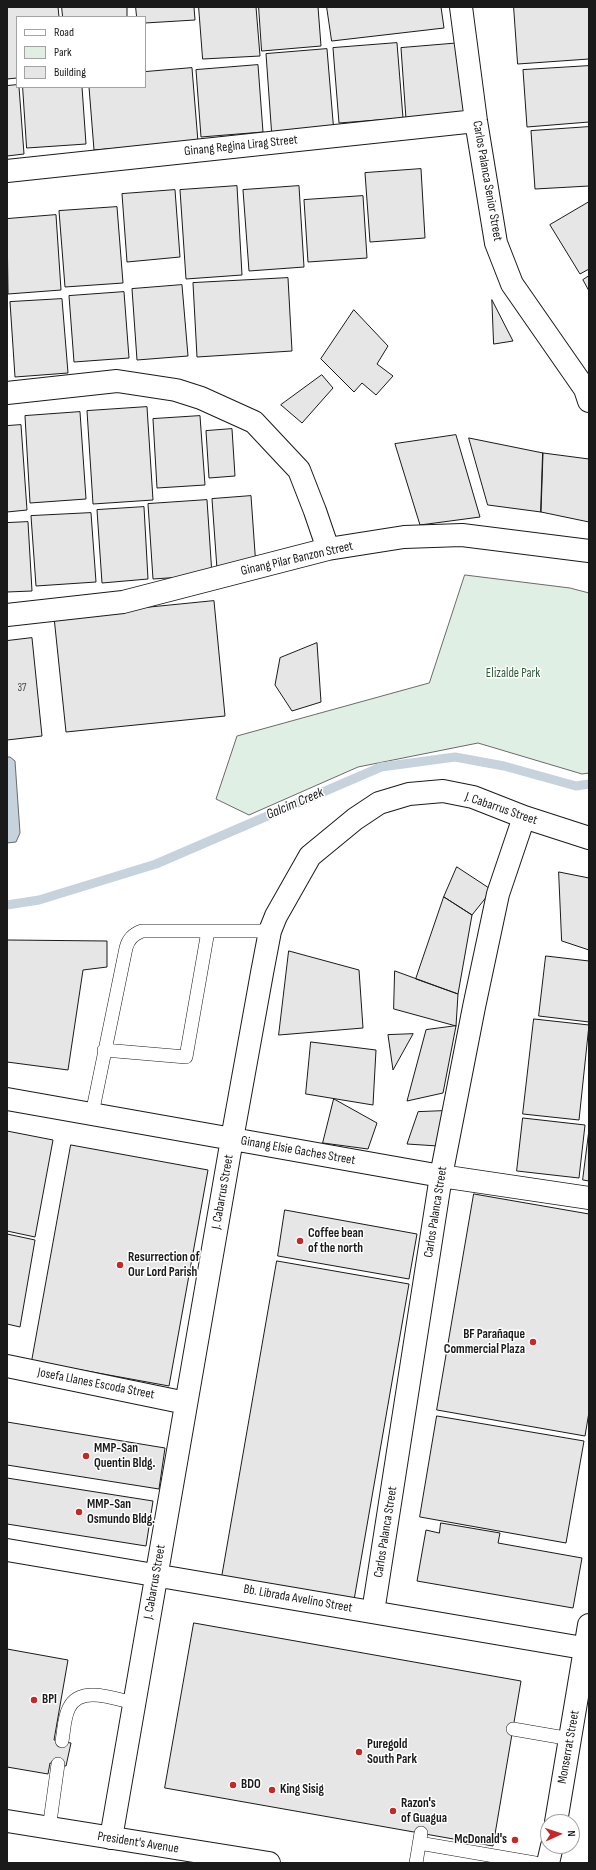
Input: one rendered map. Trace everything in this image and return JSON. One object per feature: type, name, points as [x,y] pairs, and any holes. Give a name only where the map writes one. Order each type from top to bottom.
[{"type":"street","name":"Carlos Palanca Senior Street","points":[[461,7],[476,121],[496,243],[512,284],[585,389],[589,401]]},
{"type":"street","name":"Ginang Regina Lirag Street","points":[[7,171],[476,121]]},
{"type":"street","points":[[7,393],[117,381],[176,390],[202,398],[254,422],[299,470],[328,549]]},
{"type":"street","name":"Ginang Pilar Banzon Street","points":[[7,615],[124,602],[328,549],[404,537],[462,535],[500,538],[589,551]]},
{"type":"street","name":"J. Cabarrus Street","points":[[111,1838],[232,1139],[270,932],[276,916],[310,856],[354,819],[379,803],[409,794],[443,791],[473,797],[524,817],[589,838]]},
{"type":"street","name":"Carlos Palanca Street","points":[[373,1612],[441,1176],[498,894],[524,817]]},
{"type":"street","name":"Ginang Elsie Gaches Street","points":[[7,1099],[441,1176],[589,1198]]},
{"type":"street","name":"Josefa Llanes Escoda Street","points":[[7,1366],[186,1402]]},
{"type":"street","name":"Bb. Librada Avelino Street","points":[[7,1550],[157,1574],[587,1649]]},
{"type":"street","name":"Monserrat Street","points":[[557,1814],[587,1649],[589,1625]]},
{"type":"street","name":"President's Avenue","points":[[7,1821],[49,1829],[269,1863]]},
{"type":"lane","points":[[92,1114],[126,948],[131,937],[142,931],[270,932]]},
{"type":"lane","points":[[104,1050],[186,1057],[208,931]]},
{"type":"lane","points":[[62,1741],[68,1709],[73,1701],[80,1696],[90,1694],[134,1703]]},
{"type":"lane","points":[[512,1729],[571,1739]]},
{"type":"lane","points":[[49,1829],[58,1764]]},
{"type":"lane","points":[[416,1863],[420,1838],[536,1863]]},
{"type":"green space","name":"Elizalde Park","points":[[465,575],[570,588],[589,593],[589,773],[582,774],[478,743],[358,767],[249,815],[216,799],[237,736],[429,683]]},
{"type":"shaded area","points":[[7,757],[10,757],[15,761],[20,833],[16,842],[7,843]]},
{"type":"building","points":[[7,7],[58,7],[59,16],[16,16],[16,78],[7,79]]},
{"type":"building","points":[[62,7],[127,7],[127,16],[63,16]]},
{"type":"building","points":[[136,7],[194,7],[195,20],[146,23],[146,16],[137,16]]},
{"type":"building","points":[[199,7],[256,7],[260,56],[203,59]]},
{"type":"building","points":[[259,7],[318,7],[321,46],[262,51]]},
{"type":"building","points":[[327,7],[441,7],[444,28],[332,41]]},
{"type":"building","points":[[514,7],[589,7],[589,59],[518,64]]},
{"type":"building","points":[[397,43],[403,118],[339,123],[333,48]]},
{"type":"building","points":[[461,43],[467,114],[406,119],[401,48]]},
{"type":"building","points":[[327,49],[334,133],[272,138],[266,54]]},
{"type":"building","points":[[258,65],[263,132],[201,137],[196,70]]},
{"type":"building","points":[[589,66],[589,122],[527,127],[523,70]]},
{"type":"building","points":[[192,68],[198,142],[94,150],[89,88],[146,88],[146,72]]},
{"type":"building","points":[[16,85],[16,88],[19,88],[24,154],[7,156],[7,86]]},
{"type":"building","points":[[23,88],[82,88],[86,144],[27,148]]},
{"type":"building","points":[[589,127],[589,186],[535,189],[531,131]]},
{"type":"building","points":[[421,169],[425,238],[370,242],[365,173]]},
{"type":"building","points":[[237,186],[242,275],[186,279],[180,190]]},
{"type":"building","points":[[299,186],[304,267],[249,271],[243,190]]},
{"type":"building","points":[[175,190],[180,257],[127,262],[122,194]]},
{"type":"building","points":[[363,196],[367,258],[308,262],[304,200]]},
{"type":"building","points":[[589,202],[589,269],[580,274],[550,225]]},
{"type":"building","points":[[117,207],[123,283],[65,287],[59,211]]},
{"type":"building","points":[[56,215],[61,290],[8,294],[7,219]]},
{"type":"building","points":[[589,276],[589,291],[583,280]]},
{"type":"building","points":[[288,278],[292,351],[197,357],[193,283]]},
{"type":"building","points":[[182,285],[188,356],[137,360],[132,289]]},
{"type":"building","points":[[124,292],[129,358],[74,362],[69,296]]},
{"type":"building","points":[[62,299],[68,373],[15,377],[10,302]]},
{"type":"building","points":[[492,300],[513,341],[494,344]]},
{"type":"building","points":[[354,310],[388,346],[377,364],[393,376],[376,395],[362,383],[354,392],[321,359]]},
{"type":"building","points":[[322,375],[333,388],[302,423],[281,405]]},
{"type":"building","points":[[147,407],[153,500],[93,504],[87,411]]},
{"type":"building","points":[[80,412],[86,499],[30,503],[25,416]]},
{"type":"building","points":[[200,416],[205,485],[157,488],[153,419]]},
{"type":"building","points":[[21,425],[27,510],[7,512],[7,426]]},
{"type":"building","points":[[232,429],[235,476],[209,478],[206,431]]},
{"type":"building","points":[[456,435],[480,517],[420,525],[395,444]]},
{"type":"building","points":[[469,438],[543,453],[541,512],[488,505]]},
{"type":"building","points":[[543,453],[589,459],[589,522],[541,512]]},
{"type":"building","points":[[251,496],[256,567],[217,569],[212,499]]},
{"type":"building","points":[[207,500],[212,575],[153,579],[148,504]]},
{"type":"building","points":[[144,507],[148,579],[102,583],[97,510]]},
{"type":"building","points":[[91,513],[96,582],[36,586],[31,516]]},
{"type":"building","points":[[28,522],[32,591],[7,592],[7,523]]},
{"type":"building","points":[[214,601],[225,716],[66,732],[54,617]]},
{"type":"building","points":[[32,638],[42,736],[7,740],[7,641]]},
{"type":"building","points":[[317,643],[321,702],[292,711],[275,685],[280,658]]},
{"type":"building","points":[[457,867],[492,890],[472,915],[444,897]]},
{"type":"building","points":[[559,872],[589,878],[589,950],[562,941]]},
{"type":"building","points":[[444,897],[472,915],[458,994],[416,979]]},
{"type":"building","points":[[7,940],[107,941],[107,967],[83,970],[68,1070],[7,1062]]},
{"type":"building","points":[[289,951],[359,970],[363,1028],[279,1035]]},
{"type":"building","points":[[546,956],[589,961],[589,1022],[539,1016]]},
{"type":"building","points":[[395,971],[458,994],[456,1026],[394,1009]]},
{"type":"building","points":[[534,1019],[589,1025],[579,1120],[523,1114]]},
{"type":"building","points":[[456,1026],[443,1093],[407,1101],[426,1030]]},
{"type":"building","points":[[413,1034],[393,1070],[388,1035]]},
{"type":"building","points":[[311,1042],[376,1050],[373,1105],[306,1094]]},
{"type":"building","points":[[334,1099],[377,1123],[368,1149],[323,1143]]},
{"type":"building","points":[[444,1111],[438,1146],[407,1144],[418,1112]]},
{"type":"building","points":[[523,1118],[585,1125],[579,1178],[517,1171]]},
{"type":"building","points":[[589,1130],[589,1181],[583,1180]]},
{"type":"building","points":[[7,1131],[53,1140],[35,1237],[7,1231]]},
{"type":"building","name":"Resurrection of Our Lord Parish","points":[[71,1145],[208,1170],[169,1386],[32,1361]]},
{"type":"building","points":[[474,1194],[589,1214],[589,1412],[585,1436],[437,1410]]},
{"type":"building","points":[[285,1210],[417,1234],[409,1279],[278,1256]]},
{"type":"building","points":[[7,1234],[35,1240],[20,1327],[7,1324]]},
{"type":"building","points":[[277,1261],[409,1284],[354,1600],[222,1577]]},
{"type":"building","points":[[437,1416],[584,1441],[566,1543],[420,1517]]},
{"type":"building","name":"MMP-San Quentin Bldg.","points":[[7,1422],[165,1448],[159,1489],[7,1465]]},
{"type":"building","name":"MMP-San Osmundo Bldg.","points":[[7,1478],[153,1501],[146,1546],[7,1524]]},
{"type":"building","points":[[441,1523],[500,1533],[498,1543],[582,1558],[573,1608],[417,1581],[426,1530],[439,1533]]},
{"type":"building","name":"Puregold South Park","points":[[194,1623],[521,1681],[493,1846],[165,1788]]},
{"type":"building","name":"BPI","points":[[7,1649],[68,1660],[54,1740],[71,1743],[66,1766],[50,1763],[48,1774],[7,1767]]},
{"type":"waterway","name":"Galcim Creek","points":[[7,905],[39,900],[156,864],[381,767],[455,757],[504,766],[576,786],[589,784]]},
{"type":"place","name":"Coffee bean of the north","points":[[300,1241]]},
{"type":"place","name":"Resurrection of Our Lord Parish","points":[[120,1265]]},
{"type":"place","name":"BF Parañaque Commercial Plaza","points":[[533,1342]]},
{"type":"place","name":"MMP-San Quentin Bldg.","points":[[86,1456]]},
{"type":"place","name":"MMP-San Osmundo Bldg.","points":[[79,1512]]},
{"type":"place","name":"BPI","points":[[34,1700]]},
{"type":"place","name":"Puregold South Park","points":[[359,1752]]},
{"type":"place","name":"BDO","points":[[233,1785]]},
{"type":"place","name":"King Sisig","points":[[272,1790]]},
{"type":"place","name":"Razon's of Guagua","points":[[393,1811]]},
{"type":"place","name":"McDonald's","points":[[515,1840]]}]
